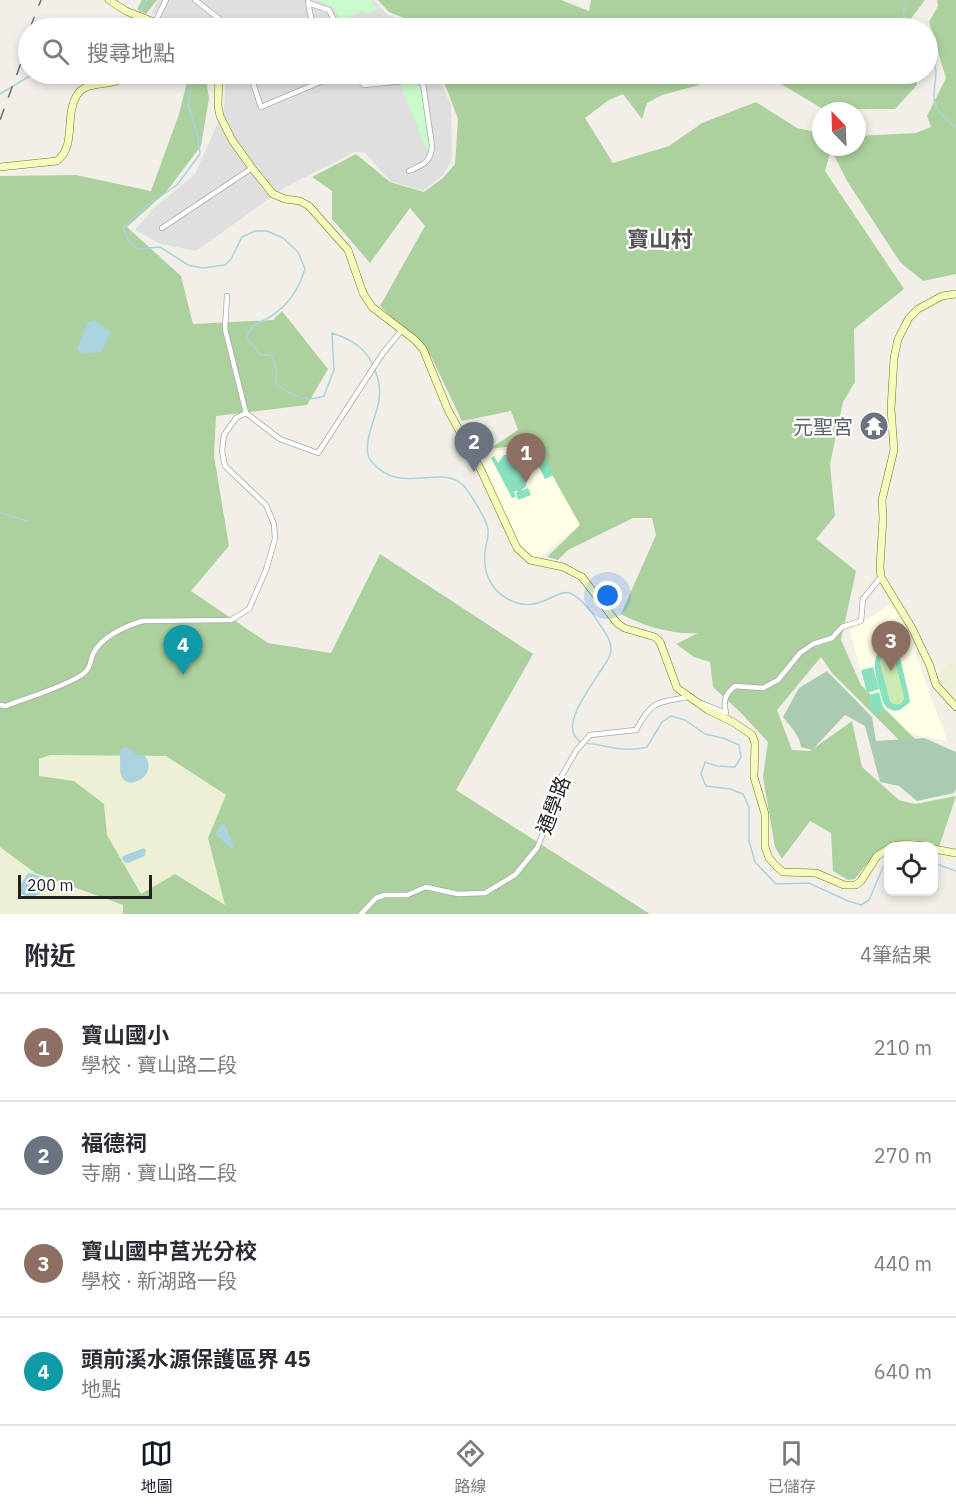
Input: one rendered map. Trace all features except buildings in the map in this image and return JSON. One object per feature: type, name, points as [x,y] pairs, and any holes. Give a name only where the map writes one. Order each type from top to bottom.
[{"type":"street","points":[[109,0],[121,9],[143,18]]},
{"type":"street","points":[[163,18],[166,0]]},
{"type":"street","points":[[195,0],[218,18]]},
{"type":"street","points":[[308,2],[311,18]]},
{"type":"street","points":[[308,2],[329,10],[333,18]]},
{"type":"street","points":[[0,167],[57,161],[67,148],[70,116],[80,91],[91,85],[102,84]]},
{"type":"street","points":[[219,84],[220,116],[232,140],[252,168],[273,194],[285,199],[300,201],[309,206],[348,250],[369,303],[423,349],[448,410],[480,468],[517,548],[530,560],[563,567],[582,577],[617,623],[624,628],[655,637],[660,642],[677,688],[708,710],[740,726],[752,735],[755,743],[754,777],[765,814],[765,847],[769,858],[783,872],[816,873],[844,885],[856,885],[877,856],[884,852]]},
{"type":"street","points":[[253,84],[261,107],[316,84]]},
{"type":"street","points":[[409,171],[424,165],[432,153],[423,84]]},
{"type":"street","points":[[162,228],[252,168]]},
{"type":"street","points":[[956,294],[942,296],[918,309],[909,318],[898,339],[894,358],[891,409],[894,450],[882,500],[880,567],[881,577],[912,628],[936,686],[956,707]]},
{"type":"street","points":[[227,296],[225,329],[246,413],[280,439],[318,453],[383,353],[401,331]]},
{"type":"street","points":[[0,705],[6,706],[73,680],[91,665],[93,655],[102,641],[134,623],[231,620],[249,609],[266,570],[275,539],[274,524],[267,505],[225,466],[222,451],[224,435],[236,418],[246,413]]},
{"type":"street","points":[[688,697],[726,713],[723,703],[728,692],[735,686],[762,688],[778,680],[800,653],[813,644],[831,638],[842,627],[861,621],[863,599],[881,577]]},
{"type":"street","name":"通學路","points":[[361,914],[376,897],[407,895],[426,887],[458,894],[485,893],[515,875],[537,848],[557,800],[560,780],[585,740],[590,735],[636,730],[644,716],[659,701],[688,697]]},
{"type":"street","points":[[938,850],[956,854]]},
{"type":"shaded area","points":[[158,0],[374,0],[388,15],[396,18],[161,18],[151,13]]},
{"type":"shaded area","points":[[225,84],[442,84],[451,105],[452,159],[443,175],[423,191],[390,181],[365,153],[355,152],[287,186],[196,251],[161,244],[135,230],[153,209],[195,174],[224,109]]},
{"type":"shaded area","points":[[522,448],[547,457],[584,521],[538,559],[528,556],[519,548],[476,453]]},
{"type":"shaded area","points":[[892,603],[906,627],[947,741],[915,735],[871,712],[850,630]]},
{"type":"shaded area","points":[[956,659],[956,699],[941,680],[941,670]]},
{"type":"shaded area","points":[[827,671],[872,717],[876,741],[924,738],[956,752],[956,789],[954,793],[917,801],[899,786],[880,782],[865,726],[845,715],[812,750],[801,747],[797,735],[783,717],[799,688]]},
{"type":"shaded area","points":[[50,755],[166,756],[226,796],[208,838],[226,906],[141,894],[107,835],[104,804],[39,776],[39,758]]},
{"type":"shaded area","points":[[0,847],[35,873],[123,905],[123,914],[0,914]]},
{"type":"green space","points":[[142,0],[157,0],[146,14],[137,9]]},
{"type":"green space","points":[[315,0],[370,0],[378,9],[366,14],[363,11],[340,18],[332,6]]},
{"type":"green space","points":[[378,0],[561,0],[589,11],[591,0],[925,0],[912,18],[404,18],[389,12]]},
{"type":"green space","points":[[937,0],[956,0],[956,274],[923,281],[900,262],[847,181],[834,156],[866,156],[866,136],[916,133],[931,127],[927,116],[946,78],[938,52],[938,18],[931,18],[938,6]]},
{"type":"green space","points":[[186,84],[207,84],[209,98],[201,146],[166,192],[127,227],[181,276],[193,324],[273,320],[282,311],[328,369],[307,405],[216,416],[214,456],[229,546],[191,591],[268,643],[331,653],[380,554],[533,654],[456,790],[650,914],[123,914],[123,905],[35,873],[0,847],[0,176],[76,175],[151,191],[179,114]],"holes":[[[50,755],[166,756],[226,795],[208,838],[225,905],[175,874],[141,894],[107,835],[104,804],[74,781],[39,776],[39,759]]]},
{"type":"green space","points":[[400,84],[421,85],[430,145],[429,156]]},
{"type":"green space","points":[[445,84],[699,84],[662,95],[647,103],[642,119],[623,94],[609,100],[585,118],[613,163],[669,146],[702,123],[756,102],[797,128],[812,131],[812,156],[829,156],[825,171],[904,289],[854,329],[855,382],[843,402],[830,464],[835,516],[816,539],[856,571],[841,640],[861,685],[915,739],[901,742],[832,673],[821,657],[777,710],[792,750],[810,751],[852,721],[862,767],[899,800],[915,804],[956,796],[939,847],[938,842],[902,840],[884,842],[884,848],[855,879],[848,880],[833,871],[831,833],[810,821],[782,859],[775,847],[763,777],[768,742],[713,687],[710,662],[694,657],[676,644],[698,633],[679,633],[658,629],[621,614],[656,535],[652,518],[633,518],[568,550],[558,560],[547,557],[580,525],[546,464],[523,445],[489,449],[518,430],[511,411],[462,421],[431,356],[380,306],[425,226],[410,208],[370,263],[332,219],[332,191],[312,177],[356,154],[390,182],[424,192],[443,178],[455,164],[458,119]]},
{"type":"green space","points":[[781,84],[917,84],[895,109],[866,109],[866,102],[812,102]]},
{"type":"green space","points":[[507,454],[518,458],[527,477],[526,486],[521,491],[528,488],[531,495],[518,500],[516,493],[518,491],[514,491],[516,497],[512,498],[491,458],[494,456],[498,463]]},
{"type":"green space","points":[[546,458],[554,475],[545,479],[537,463]]},
{"type":"green space","points":[[889,647],[899,653],[910,702],[900,710],[894,711],[887,708],[883,702],[875,670],[877,655],[881,650]],"holes":[[[885,653],[894,657],[904,698],[902,703],[898,704],[890,701],[880,662]]]},
{"type":"green space","points":[[885,653],[894,657],[904,698],[902,703],[894,704],[890,701],[880,662]]},
{"type":"green space","points":[[873,667],[879,689],[867,693],[861,670]]},
{"type":"green space","points":[[879,692],[884,711],[873,714],[869,695]]},
{"type":"water","points":[[95,320],[111,333],[101,352],[83,354],[77,350],[87,323]]},
{"type":"water","points":[[127,747],[136,754],[145,756],[148,764],[148,771],[144,777],[131,783],[125,781],[121,776],[121,752]]},
{"type":"water","points":[[222,824],[225,824],[234,848],[215,834]]},
{"type":"water","points":[[144,848],[145,856],[128,863],[122,859],[123,856]]},
{"type":"water","points":[[28,873],[41,876],[47,882],[48,885],[38,895],[26,896],[18,892]]},
{"type":"waterway","points":[[140,12],[147,0]]},
{"type":"waterway","points":[[902,18],[906,2],[903,0]]},
{"type":"waterway","points":[[0,94],[18,83]]},
{"type":"waterway","points":[[191,84],[188,105],[198,137],[200,154],[177,185],[145,207],[123,228],[130,243],[139,249],[160,247],[188,265],[203,268],[225,265],[231,259],[242,237],[255,231],[267,231],[283,238],[298,252],[305,269],[303,276],[288,302],[270,317],[256,324],[246,338],[260,354],[272,356],[277,372],[275,382],[280,387],[298,397],[311,399],[324,396],[334,370],[332,333],[356,344],[370,359],[379,386],[378,407],[367,448],[371,461],[382,471],[394,477],[407,479],[443,477],[454,479],[463,485],[487,524],[486,572],[491,584],[500,594],[517,603],[527,605],[544,601],[558,594],[570,593],[590,610],[608,638],[611,651],[576,712],[573,724],[574,734],[581,742],[621,749],[647,747],[662,722],[671,716],[685,720],[705,734],[739,745],[741,757],[735,767],[717,766],[705,762],[701,774],[706,786],[730,789],[743,794],[749,807],[749,841],[755,862],[776,884],[809,883],[861,905],[869,900],[884,866]]},
{"type":"waterway","points":[[935,84],[936,107],[956,127]]},
{"type":"waterway","points":[[0,513],[28,521]]},
{"type":"waterway","points":[[938,864],[956,871]]},
{"type":"railway","points":[[34,18],[41,0]]},
{"type":"railway","points":[[0,120],[18,71]]},
{"type":"place","name":"元聖宮","points":[[874,426]]},
{"type":"place","name":"福德祠","points":[[474,472]]},
{"type":"place","name":"寶山國小","points":[[526,483]]},
{"type":"place","name":"寶山國中莒光分校","points":[[891,671]]},
{"type":"place","name":"頭前溪水源保護區界 45","points":[[183,675]]},
{"type":"district","name":"寶山村","points":[[660,238]]}]
